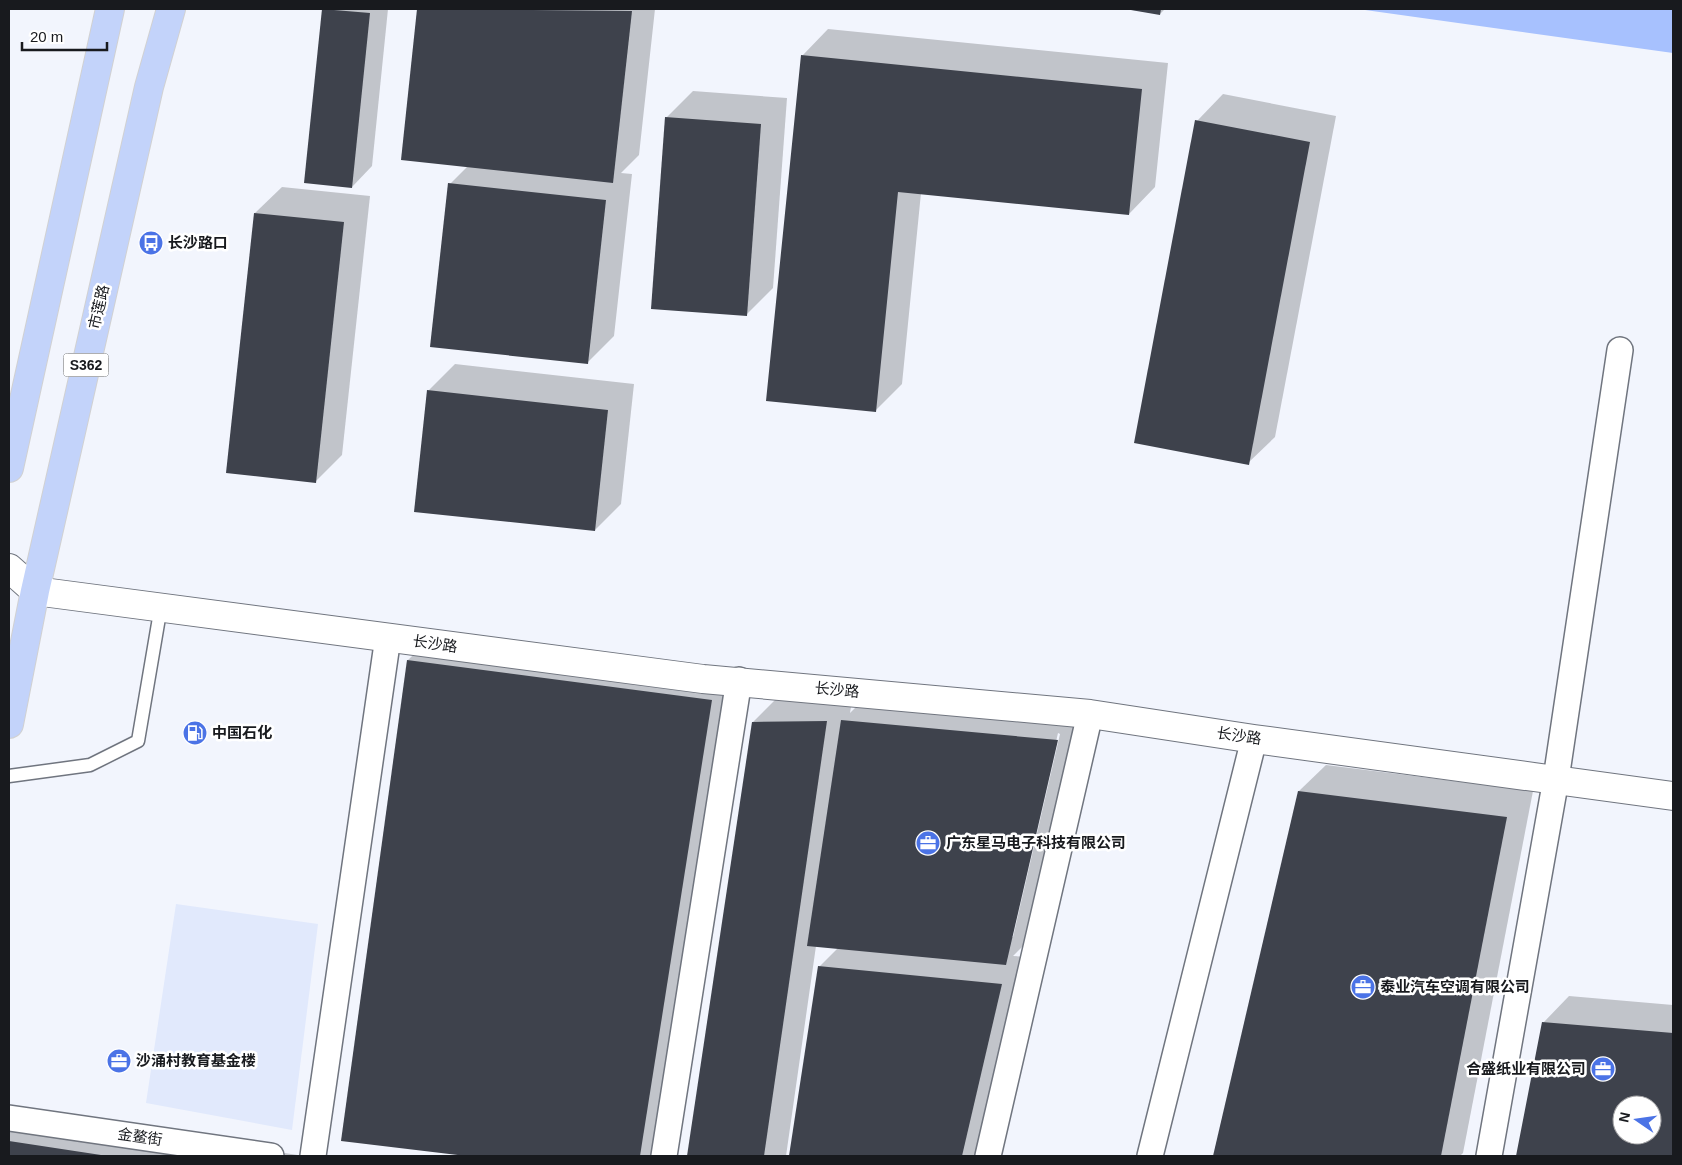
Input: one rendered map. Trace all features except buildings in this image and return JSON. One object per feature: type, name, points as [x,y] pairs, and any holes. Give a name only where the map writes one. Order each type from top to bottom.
[{"type":"main road","points":[[9,468],[110,9]]},
{"type":"main road","name":"市莲路","points":[[9,724],[35,591],[149,88],[172,9]]},
{"type":"street","points":[[1489,1156],[1556,779],[1620,350]]},
{"type":"street","points":[[9,568],[35,591]]},
{"type":"street","name":"长沙路","points":[[35,591],[161,606],[703,679],[738,680],[1090,714],[1254,739],[1673,796]]},
{"type":"street","points":[[313,1156],[388,637]]},
{"type":"street","points":[[664,1156],[738,680]]},
{"type":"street","points":[[988,1156],[1090,714]]},
{"type":"street","points":[[1150,1156],[1254,739]]},
{"type":"street","name":"金鳌街","points":[[9,1118],[271,1156]]},
{"type":"lane","points":[[9,776],[90,765],[138,741],[161,606]]},
{"type":"shaded area","points":[[1358,9],[1673,9],[1673,53]]},
{"type":"shaded area","points":[[176,904],[318,924],[292,1130],[146,1103]]},
{"type":"place","name":"长沙路口","points":[[151,243]]},
{"type":"place","name":"中国石化","points":[[195,733]]},
{"type":"place","name":"广东星马电子科技有限公司","points":[[928,843]]},
{"type":"place","name":"泰业汽车空调有限公司","points":[[1363,987]]},
{"type":"place","name":"沙涌村教育基金楼","points":[[119,1061]]},
{"type":"place","name":"合盛纸业有限公司","points":[[1603,1069]]}]
